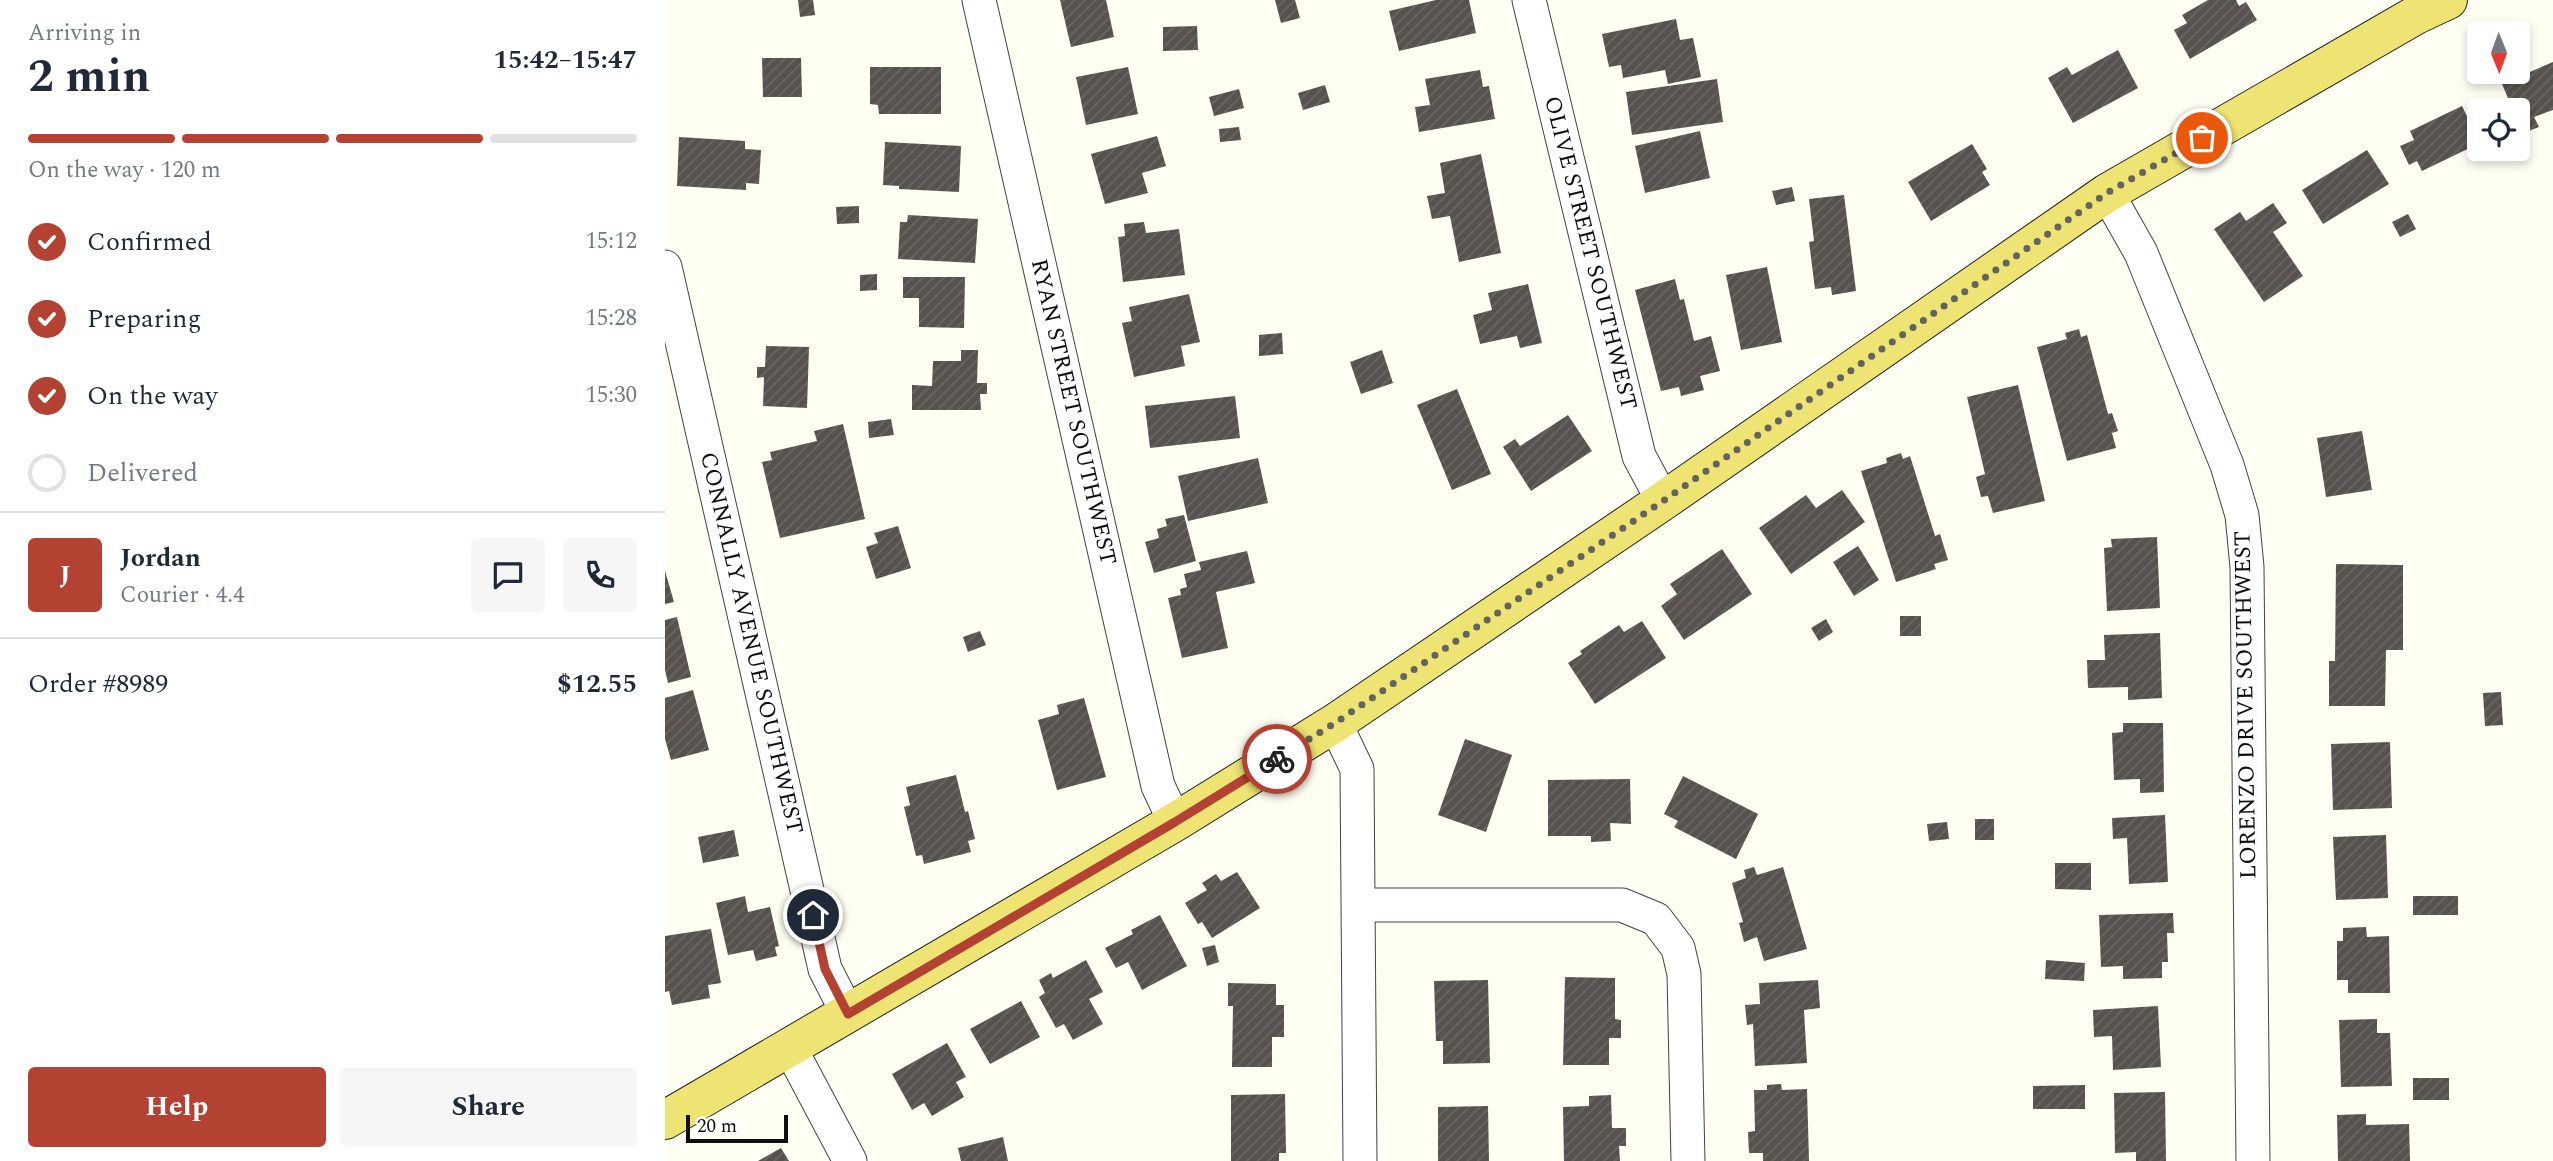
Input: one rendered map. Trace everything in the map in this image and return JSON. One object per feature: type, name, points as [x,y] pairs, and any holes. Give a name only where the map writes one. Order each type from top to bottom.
[{"type":"main road","points":[[665,1120],[1175,822],[1335,723],[1663,501],[2107,193],[2416,15],[2448,0]]},
{"type":"street","name":"RYAN STREET SOUTHWEST","points":[[979,0],[1158,786],[1175,822]]},
{"type":"street","name":"OLIVE STREET SOUTHWEST","points":[[1529,0],[1639,456],[1663,501]]},
{"type":"street","name":"LORENZO DRIVE SOUTHWEST","points":[[2107,193],[2141,253],[2227,465],[2242,515],[2247,567],[2253,1161]]},
{"type":"street","name":"CONNALLY AVENUE SOUTHWEST","points":[[665,267],[825,969],[848,1014]]},
{"type":"street","points":[[1335,723],[1356,769],[1360,1161]]},
{"type":"street","points":[[1358,905],[1622,905],[1656,919],[1678,948],[1683,974],[1688,1161]]},
{"type":"street","points":[[790,1048],[850,1161]]},
{"type":"building","points":[[798,0],[813,0],[815,15],[800,17]]},
{"type":"building","points":[[1060,0],[1106,0],[1114,37],[1071,47]]},
{"type":"building","points":[[1275,0],[1295,0],[1300,18],[1281,23]]},
{"type":"building","points":[[1436,0],[1469,0],[1476,33],[1399,51],[1389,11]]},
{"type":"building","points":[[2208,0],[2236,0],[2239,6],[2246,2],[2257,20],[2190,59],[2174,30],[2187,23],[2182,15]]},
{"type":"building","points":[[1676,19],[1680,40],[1693,38],[1701,77],[1668,84],[1665,70],[1623,78],[1621,65],[1609,67],[1602,34]]},
{"type":"building","points":[[1197,26],[1198,50],[1163,51],[1163,27]]},
{"type":"building","points":[[2118,50],[2138,88],[2073,123],[2048,78],[2067,67],[2072,75]]},
{"type":"building","points":[[762,58],[801,58],[802,97],[763,97]]},
{"type":"building","points":[[2553,62],[2553,110],[2534,117],[2539,127],[2530,130],[2530,98],[2508,98],[2502,84],[2531,84],[2531,71]]},
{"type":"building","points":[[870,67],[941,67],[941,114],[879,114],[878,105],[870,104]]},
{"type":"building","points":[[1128,67],[1138,114],[1086,125],[1076,77]]},
{"type":"building","points":[[1480,70],[1483,87],[1489,86],[1495,119],[1419,132],[1415,107],[1430,105],[1425,79]]},
{"type":"building","points":[[1717,79],[1723,122],[1632,135],[1626,92]]},
{"type":"building","points":[[1325,85],[1330,102],[1303,110],[1298,93]]},
{"type":"building","points":[[1239,89],[1244,108],[1214,116],[1209,97]]},
{"type":"building","points":[[2462,106],[2467,116],[2467,149],[2422,171],[2417,161],[2409,165],[2400,146],[2414,140],[2410,131]]},
{"type":"building","points":[[1239,127],[1241,140],[1220,142],[1219,129]]},
{"type":"building","points":[[1700,131],[1710,178],[1645,193],[1635,146]]},
{"type":"building","points":[[1157,136],[1166,166],[1142,173],[1148,193],[1105,204],[1091,154]]},
{"type":"building","points":[[679,137],[745,141],[745,149],[761,150],[759,184],[746,183],[746,190],[677,186]]},
{"type":"building","points":[[885,142],[961,146],[959,192],[899,189],[899,186],[883,185]]},
{"type":"building","points":[[1972,144],[1987,169],[1982,172],[1990,185],[1931,221],[1908,182]]},
{"type":"building","points":[[2367,150],[2389,184],[2323,224],[2302,190]]},
{"type":"building","points":[[1481,154],[1501,253],[1459,262],[1450,216],[1432,219],[1427,196],[1445,193],[1440,163]]},
{"type":"building","points":[[1792,187],[1795,201],[1776,205],[1772,191]]},
{"type":"building","points":[[1844,195],[1856,291],[1832,295],[1831,287],[1815,289],[1809,242],[1814,241],[1809,199]]},
{"type":"building","points":[[2273,203],[2287,223],[2273,232],[2303,276],[2264,302],[2214,229],[2240,212],[2246,221]]},
{"type":"building","points":[[859,206],[859,223],[837,224],[836,207]]},
{"type":"building","points":[[2408,214],[2416,229],[2400,237],[2392,222]]},
{"type":"building","points":[[908,215],[978,219],[975,263],[898,259],[900,222],[907,222]]},
{"type":"building","points":[[1144,222],[1146,233],[1179,229],[1185,275],[1123,282],[1118,237],[1125,236],[1124,224]]},
{"type":"building","points":[[1767,267],[1782,342],[1741,350],[1726,275]]},
{"type":"building","points":[[877,274],[877,290],[860,291],[860,275]]},
{"type":"building","points":[[903,277],[965,277],[964,328],[919,327],[919,298],[903,298]]},
{"type":"building","points":[[1675,279],[1680,300],[1684,299],[1694,341],[1711,336],[1720,371],[1700,376],[1704,390],[1681,396],[1679,387],[1661,391],[1635,290]]},
{"type":"building","points":[[1528,284],[1542,343],[1520,348],[1517,336],[1480,344],[1473,315],[1492,310],[1488,293]]},
{"type":"building","points":[[1189,294],[1200,342],[1181,346],[1185,366],[1134,377],[1122,323],[1132,321],[1129,307]]},
{"type":"building","points":[[2079,329],[2081,337],[2087,335],[2108,414],[2112,413],[2118,431],[2112,433],[2116,448],[2067,461],[2037,347],[2067,339],[2065,333]]},
{"type":"building","points":[[1282,333],[1283,354],[1259,356],[1259,335]]},
{"type":"building","points":[[766,346],[809,347],[807,408],[763,406],[764,377],[757,378],[757,367],[765,367]]},
{"type":"building","points":[[961,350],[978,350],[977,383],[987,383],[987,394],[980,394],[981,410],[912,410],[912,385],[932,386],[933,361],[961,361]]},
{"type":"building","points":[[1382,350],[1393,383],[1361,394],[1350,362]]},
{"type":"building","points":[[2018,385],[2045,501],[1993,513],[1988,496],[1981,497],[1976,477],[1985,474],[1967,397]]},
{"type":"building","points":[[1457,389],[1491,474],[1452,490],[1417,405]]},
{"type":"building","points":[[1235,396],[1240,438],[1150,448],[1145,406]]},
{"type":"building","points":[[1568,415],[1592,451],[1531,491],[1503,447],[1515,439],[1520,446]]},
{"type":"building","points":[[891,419],[894,435],[869,438],[868,422]]},
{"type":"building","points":[[843,424],[865,519],[780,538],[762,462],[772,460],[770,452],[817,441],[814,431]]},
{"type":"building","points":[[2362,431],[2372,490],[2326,497],[2317,438]]},
{"type":"building","points":[[1901,453],[1903,459],[1910,456],[1935,536],[1940,534],[1948,560],[1934,564],[1936,569],[1896,582],[1861,471],[1887,463],[1886,458]]},
{"type":"building","points":[[1258,458],[1268,503],[1188,521],[1178,476]]},
{"type":"building","points":[[1842,490],[1865,522],[1791,574],[1759,528],[1806,495],[1816,508]]},
{"type":"building","points":[[1184,515],[1196,561],[1154,573],[1145,542],[1159,538],[1157,529],[1167,526],[1165,519]]},
{"type":"building","points":[[898,526],[911,568],[876,579],[866,547],[878,543],[874,533]]},
{"type":"building","points":[[2157,537],[2160,608],[2107,611],[2104,548],[2112,547],[2111,539]]},
{"type":"building","points":[[1858,546],[1879,580],[1854,596],[1833,562]]},
{"type":"building","points":[[1722,549],[1752,594],[1684,640],[1661,606],[1677,594],[1670,584]]},
{"type":"building","points":[[1247,551],[1255,583],[1216,592],[1228,648],[1182,658],[1168,598],[1181,595],[1180,589],[1187,587],[1184,574],[1201,570],[1199,562]]},
{"type":"building","points":[[2336,564],[2403,565],[2403,650],[2386,650],[2385,706],[2329,706],[2329,661],[2335,661]]},
{"type":"building","points":[[665,571],[674,602],[665,604]]},
{"type":"building","points":[[1900,616],[1921,616],[1921,636],[1900,636]]},
{"type":"building","points":[[677,617],[691,677],[668,683],[665,670],[665,620]]},
{"type":"building","points":[[1826,619],[1833,632],[1819,641],[1811,628]]},
{"type":"building","points":[[1642,621],[1666,658],[1595,704],[1568,663],[1582,654],[1580,651],[1619,625],[1624,632]]},
{"type":"building","points":[[980,631],[986,645],[968,652],[963,637]]},
{"type":"building","points":[[2160,633],[2162,698],[2128,700],[2128,687],[2088,688],[2087,660],[2105,660],[2104,635]]},
{"type":"building","points":[[693,690],[709,750],[671,760],[665,739],[665,698]]},
{"type":"building","points":[[2501,692],[2503,725],[2485,726],[2483,693]]},
{"type":"building","points":[[1084,698],[1106,777],[1057,790],[1038,720],[1059,714],[1057,705]]},
{"type":"building","points":[[2123,723],[2163,723],[2164,792],[2140,793],[2140,779],[2114,780],[2112,733],[2123,732]]},
{"type":"building","points":[[1465,739],[1512,755],[1486,832],[1438,815]]},
{"type":"building","points":[[2390,742],[2392,808],[2333,810],[2331,744]]},
{"type":"building","points":[[956,775],[975,839],[968,841],[971,852],[924,864],[922,855],[916,856],[904,807],[910,805],[906,787]]},
{"type":"building","points":[[1683,776],[1758,814],[1736,859],[1674,827],[1678,821],[1664,814]]},
{"type":"building","points":[[1630,779],[1631,824],[1610,823],[1611,841],[1591,842],[1591,836],[1548,836],[1548,780]]},
{"type":"building","points":[[2165,815],[2168,882],[2129,884],[2127,838],[2113,839],[2112,818]]},
{"type":"building","points":[[1975,819],[1994,819],[1994,840],[1975,840]]},
{"type":"building","points":[[1947,822],[1949,839],[1929,841],[1927,824]]},
{"type":"building","points":[[734,830],[739,856],[703,863],[698,837]]},
{"type":"building","points":[[2386,835],[2388,898],[2336,900],[2333,837]]},
{"type":"building","points":[[2055,863],[2091,863],[2091,890],[2055,889]]},
{"type":"building","points":[[1754,867],[1757,875],[1783,867],[1807,949],[1764,961],[1757,937],[1744,942],[1739,923],[1743,922],[1732,883],[1746,878],[1744,870]]},
{"type":"building","points":[[1237,872],[1260,908],[1212,938],[1202,922],[1198,924],[1185,903],[1207,890],[1202,883],[1216,874],[1221,881]]},
{"type":"building","points":[[745,896],[748,912],[770,907],[779,946],[775,947],[777,956],[756,961],[753,950],[728,955],[716,903]]},
{"type":"building","points":[[2413,896],[2458,896],[2458,915],[2413,915]]},
{"type":"building","points":[[2173,913],[2174,933],[2167,933],[2168,962],[2162,962],[2162,978],[2123,979],[2123,966],[2101,967],[2099,915]]},
{"type":"building","points":[[1160,915],[1187,966],[1142,990],[1128,962],[1116,968],[1105,948],[1133,934],[1131,930]]},
{"type":"building","points":[[2366,927],[2367,937],[2389,936],[2390,993],[2348,993],[2348,980],[2337,980],[2337,941],[2343,941],[2343,928]]},
{"type":"building","points":[[711,929],[721,983],[708,985],[710,998],[672,1005],[669,991],[665,992],[665,936]]},
{"type":"building","points":[[1215,945],[1219,962],[1207,966],[1202,948]]},
{"type":"building","points":[[1086,960],[1103,992],[1089,999],[1103,1024],[1073,1040],[1064,1024],[1056,1028],[1039,997],[1045,993],[1039,980],[1051,973],[1053,978]]},
{"type":"building","points":[[2046,960],[2085,963],[2084,981],[2045,979]]},
{"type":"building","points":[[1565,977],[1615,978],[1615,1019],[1621,1020],[1621,1038],[1609,1038],[1609,1065],[1563,1065]]},
{"type":"building","points":[[1488,980],[1490,1063],[1443,1064],[1443,1041],[1436,1041],[1434,981]]},
{"type":"building","points":[[1818,980],[1820,1008],[1804,1010],[1807,1063],[1755,1066],[1753,1024],[1747,1025],[1745,1005],[1760,1004],[1759,983]]},
{"type":"building","points":[[1228,983],[1276,984],[1276,1005],[1284,1005],[1284,1037],[1272,1037],[1272,1067],[1232,1067],[1233,1006],[1228,1006]]},
{"type":"building","points":[[1021,1001],[1040,1037],[990,1064],[970,1029]]},
{"type":"building","points":[[2158,1006],[2161,1067],[2113,1070],[2112,1036],[2094,1037],[2093,1010]]},
{"type":"building","points":[[2377,1019],[2377,1033],[2390,1033],[2392,1086],[2341,1087],[2339,1020]]},
{"type":"building","points":[[947,1043],[966,1077],[956,1082],[964,1097],[932,1116],[924,1103],[912,1110],[892,1074]]},
{"type":"building","points":[[2413,1078],[2449,1078],[2449,1100],[2413,1100]]},
{"type":"building","points":[[1781,1084],[1782,1090],[1807,1089],[1809,1161],[1763,1161],[1763,1153],[1749,1153],[1748,1132],[1755,1131],[1754,1090],[1767,1090],[1767,1085]]},
{"type":"building","points":[[2085,1085],[2085,1109],[2033,1109],[2033,1086]]},
{"type":"building","points":[[2165,1092],[2166,1161],[2136,1161],[2136,1152],[2115,1153],[2114,1093]]},
{"type":"building","points":[[1285,1094],[1286,1153],[1279,1153],[1279,1161],[1231,1161],[1231,1095]]},
{"type":"building","points":[[1611,1095],[1612,1128],[1626,1128],[1626,1146],[1619,1146],[1620,1161],[1564,1161],[1563,1107],[1589,1106],[1589,1096]]},
{"type":"building","points":[[1488,1106],[1489,1161],[1438,1161],[1438,1107]]},
{"type":"building","points":[[2366,1114],[2366,1125],[2409,1124],[2410,1161],[2338,1161],[2337,1115]]},
{"type":"building","points":[[1003,1137],[1008,1161],[961,1161],[958,1148]]},
{"type":"building","points":[[781,1148],[789,1161],[758,1161]]},
{"type":"way so far","points":[[1277,759],[1335,723],[1663,501],[2107,193],[2202,138]]},
{"type":"route","points":[[813,915],[825,969],[848,1014],[1277,759]]}]
